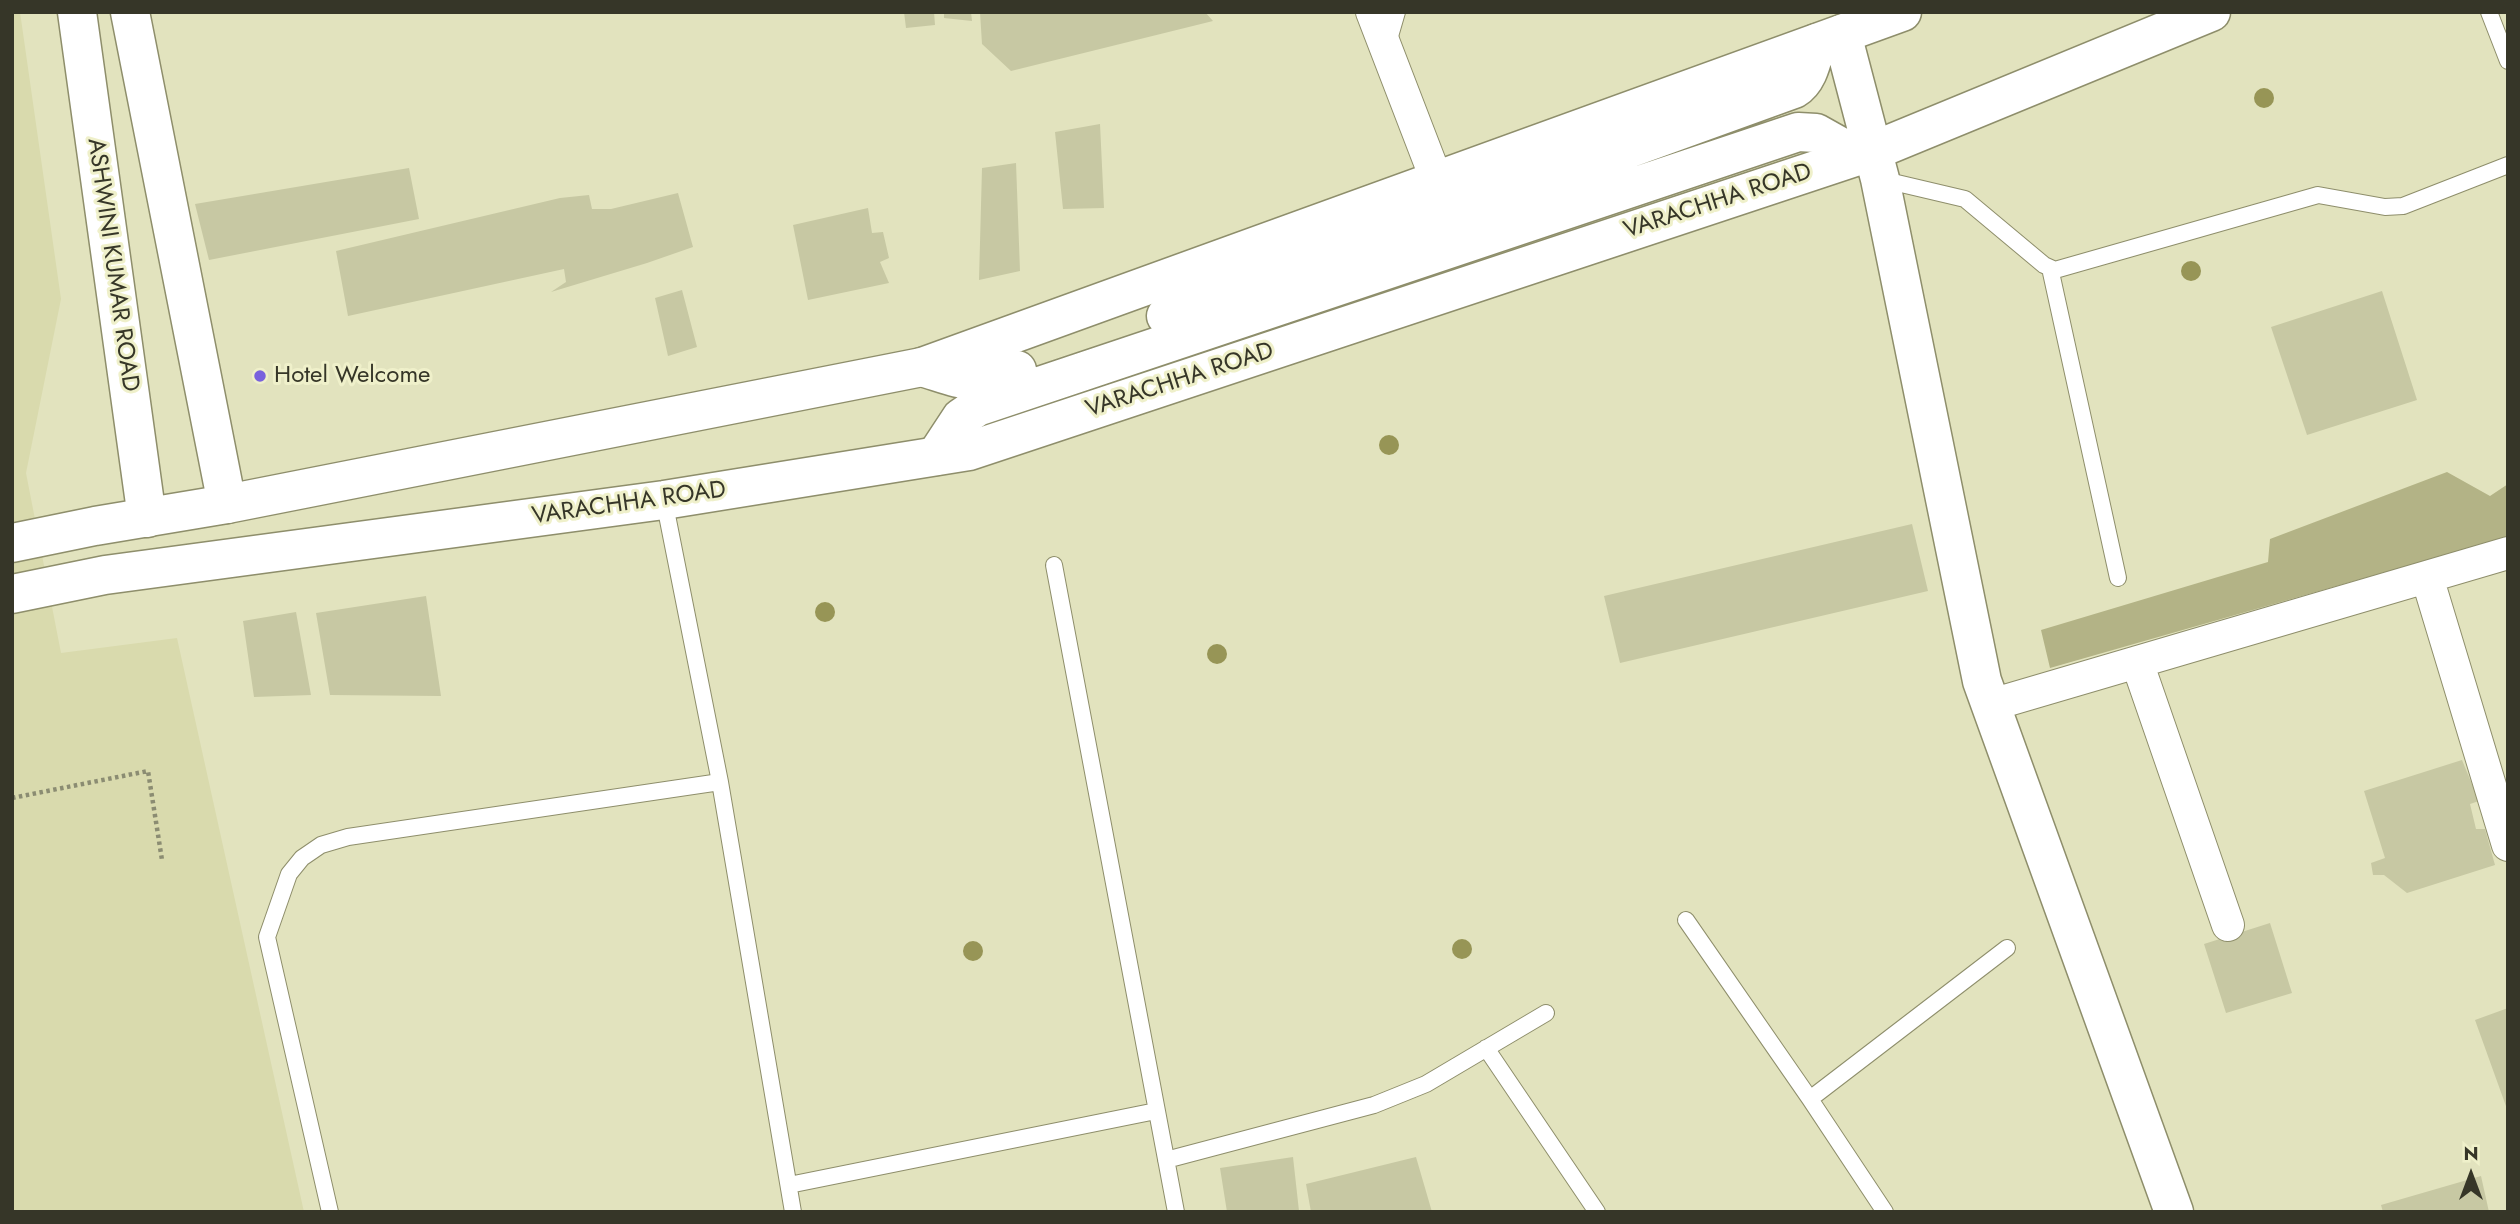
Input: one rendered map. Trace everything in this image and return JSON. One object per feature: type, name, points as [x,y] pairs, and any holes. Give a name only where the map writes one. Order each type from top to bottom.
[{"type":"main road","name":"ASHWINI KUMAR ROAD","points":[[77,12],[147,518]]},
{"type":"main road","points":[[130,12],[226,504]]},
{"type":"main road","points":[[12,543],[226,504],[922,367],[1902,12]]},
{"type":"main road","name":"VARACHHA ROAD","points":[[12,594],[105,575],[664,500],[969,451],[1870,162],[2211,12]]},
{"type":"main road","points":[[922,367],[966,381],[977,382],[1003,376],[1794,89],[1801,85],[1829,38]]},
{"type":"main road","points":[[1829,38],[1870,162],[1982,681],[2174,1212]]},
{"type":"street","points":[[1372,12],[1437,181]]},
{"type":"street","points":[[1991,705],[2508,553]]},
{"type":"street","points":[[2427,577],[2508,845]]},
{"type":"street","points":[[2137,662],[2228,925]]},
{"type":"lane","points":[[1387,49],[1397,12]]},
{"type":"lane","points":[[2489,12],[2508,61]]},
{"type":"lane","points":[[1870,162],[1965,199],[2050,268],[2062,269],[2318,195],[2385,207],[2403,206],[2508,165]]},
{"type":"lane","points":[[2050,268],[2118,578]]},
{"type":"lane","points":[[664,500],[720,782],[793,1212]]},
{"type":"lane","points":[[1054,565],[1176,1212]]},
{"type":"lane","points":[[330,1212],[267,937],[289,874],[303,858],[321,845],[348,837],[720,782]]},
{"type":"lane","points":[[1686,920],[1885,1212]]},
{"type":"lane","points":[[1810,1099],[2007,948]]},
{"type":"lane","points":[[1166,1160],[1374,1105],[1426,1084],[1546,1013]]},
{"type":"lane","points":[[1486,1048],[1597,1212]]},
{"type":"lane","points":[[789,1185],[1156,1111]]},
{"type":"path","points":[[12,798],[148,771],[162,860]]},
{"type":"shaded area","points":[[12,12],[20,12],[61,299],[26,473],[61,653],[177,638],[304,1212],[12,1212]]},
{"type":"shaded area","points":[[2447,472],[2490,496],[2508,484],[2508,537],[2050,668],[2041,630],[2268,562],[2270,539]]},
{"type":"building","points":[[904,12],[934,12],[935,25],[906,28]]},
{"type":"building","points":[[944,12],[971,12],[972,21],[944,18]]},
{"type":"building","points":[[980,12],[1205,12],[1213,21],[1011,71],[982,44]]},
{"type":"building","points":[[1100,124],[1104,208],[1063,209],[1055,132]]},
{"type":"building","points":[[1016,163],[1020,271],[979,280],[982,168]]},
{"type":"building","points":[[409,168],[419,219],[209,260],[195,204]]},
{"type":"building","points":[[678,193],[693,247],[551,292],[566,282],[564,269],[348,316],[336,251],[560,198],[589,195],[592,209],[611,209]]},
{"type":"building","points":[[868,208],[872,233],[883,232],[889,258],[880,262],[889,283],[808,300],[793,225]]},
{"type":"building","points":[[682,290],[697,347],[668,356],[655,298]]},
{"type":"building","points":[[2382,291],[2417,400],[2307,435],[2271,327]]},
{"type":"building","points":[[1912,524],[1928,591],[1620,663],[1604,596]]},
{"type":"building","points":[[426,596],[441,696],[330,695],[316,613]]},
{"type":"building","points":[[296,612],[311,695],[254,697],[243,621]]},
{"type":"building","points":[[2462,760],[2479,801],[2470,804],[2476,829],[2485,829],[2495,865],[2407,893],[2384,875],[2373,875],[2371,863],[2385,858],[2364,791]]},
{"type":"building","points":[[2270,923],[2292,993],[2226,1013],[2204,944]]},
{"type":"building","points":[[2508,1008],[2508,1109],[2507,1109],[2475,1020]]},
{"type":"building","points":[[1293,1157],[1299,1211],[1227,1212],[1220,1168]]},
{"type":"building","points":[[1416,1157],[1432,1212],[1311,1212],[1306,1184]]},
{"type":"building","points":[[2481,1176],[2489,1212],[2383,1212],[2381,1205]]},
{"type":"place","name":"Hotel Welcome","points":[[260,376]]}]
